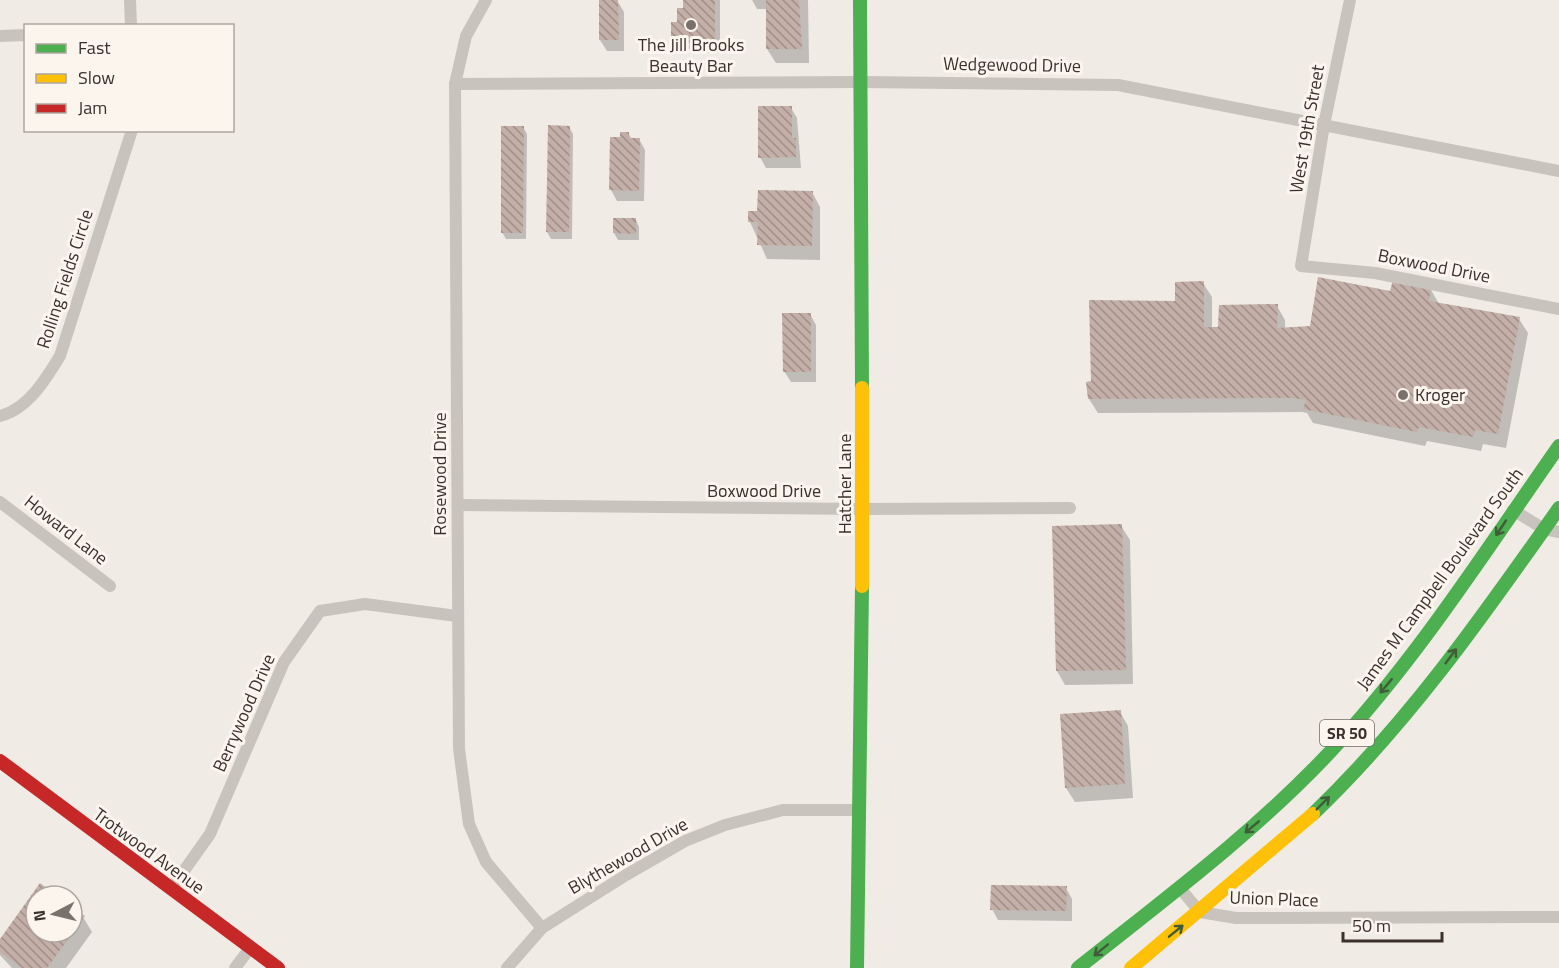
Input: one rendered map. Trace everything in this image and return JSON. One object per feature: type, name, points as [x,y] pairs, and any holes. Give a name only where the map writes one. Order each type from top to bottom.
[{"type":"main road","name":"Hatcher Lane","points":[[857,968],[863,509],[860,0]]},
{"type":"main road","name":"James M Campbell Boulevard South","points":[[1078,968],[1275,808],[1332,751],[1399,671],[1559,446]]},
{"type":"main road","points":[[1131,968],[1310,817],[1370,757],[1470,631],[1559,508]]},
{"type":"main road","name":"Trotwood Avenue","points":[[0,761],[278,968]]},
{"type":"street","points":[[130,0],[131,24]]},
{"type":"street","name":"Rosewood Drive","points":[[486,0],[466,36],[455,84],[459,749],[469,824],[486,862],[542,928]]},
{"type":"street","name":"West 19th Street","points":[[1301,266],[1324,125],[1350,0]]},
{"type":"street","points":[[0,36],[24,35]]},
{"type":"street","name":"Wedgewood Drive","points":[[455,84],[861,82],[1118,85],[1559,171]]},
{"type":"street","name":"Rolling Fields Circle","points":[[0,416],[8,414],[39,389],[60,356],[131,132]]},
{"type":"street","name":"Boxwood Drive","points":[[1301,266],[1375,273],[1559,309]]},
{"type":"street","name":"Howard Lane","points":[[0,501],[110,586]]},
{"type":"street","name":"Boxwood Drive","points":[[459,505],[863,509],[1070,507]]},
{"type":"street","points":[[1513,510],[1544,529],[1559,532]]},
{"type":"street","name":"Berrywood Drive","points":[[171,889],[210,834],[284,662],[320,611],[365,604],[457,616]]},
{"type":"street","name":"Blythewood Drive","points":[[507,968],[542,928],[685,841],[724,825],[783,810],[858,810]]},
{"type":"street","points":[[1179,887],[1200,912]]},
{"type":"street","name":"Union Place","points":[[1200,912],[1236,918],[1559,917]]},
{"type":"street","points":[[235,968],[250,948]]},
{"type":"building","points":[[599,0],[618,0],[619,40],[599,40]]},
{"type":"building","points":[[683,0],[715,0],[715,43],[677,43],[677,40],[671,39],[671,22],[677,22],[677,8],[683,8]]},
{"type":"building","points":[[766,0],[799,0],[802,49],[766,49]]},
{"type":"building","points":[[758,106],[792,106],[792,138],[796,138],[796,157],[758,158]]},
{"type":"building","points":[[548,125],[570,126],[569,232],[546,232]]},
{"type":"building","points":[[501,126],[524,126],[523,233],[501,233]]},
{"type":"building","points":[[620,132],[629,132],[629,138],[640,138],[639,191],[609,190],[610,137],[620,137]]},
{"type":"building","points":[[758,190],[813,191],[812,246],[757,245],[758,222],[748,222],[748,211],[757,211]]},
{"type":"building","points":[[613,218],[636,218],[636,234],[613,233]]},
{"type":"building","points":[[1318,277],[1390,291],[1393,280],[1431,287],[1429,301],[1520,317],[1498,434],[1475,430],[1473,437],[1419,427],[1417,432],[1303,409],[1306,400],[1293,398],[1088,399],[1086,382],[1091,381],[1089,300],[1175,301],[1175,282],[1204,281],[1204,327],[1218,327],[1219,305],[1278,304],[1277,328],[1310,326]]},
{"type":"building","points":[[782,313],[811,313],[811,372],[783,372]]},
{"type":"building","points":[[1122,524],[1126,670],[1056,671],[1052,526]]},
{"type":"building","points":[[1121,710],[1125,784],[1065,788],[1060,714]]},
{"type":"building","points":[[991,885],[1067,886],[1066,911],[990,910]]},
{"type":"building","points":[[24,905],[24,944],[65,944],[47,968],[22,968],[0,952],[0,939]]},
{"type":"traffic: fast","points":[[860,0],[862,388]]},
{"type":"traffic: fast","points":[[1078,968],[1240,838],[1330,752],[1392,680],[1421,642],[1559,446]]},
{"type":"traffic: fast","points":[[1313,814],[1381,743],[1444,667],[1559,508]]},
{"type":"traffic: fast","points":[[857,968],[862,586]]},
{"type":"traffic: slow","points":[[862,388],[862,586]]},
{"type":"traffic: slow","points":[[1131,968],[1313,814]]},
{"type":"traffic: jam","points":[[0,761],[278,968]]},
{"type":"place","name":"The Jill Brooks Beauty Bar","points":[[691,25]]},
{"type":"place","name":"Kroger","points":[[1403,395]]}]
